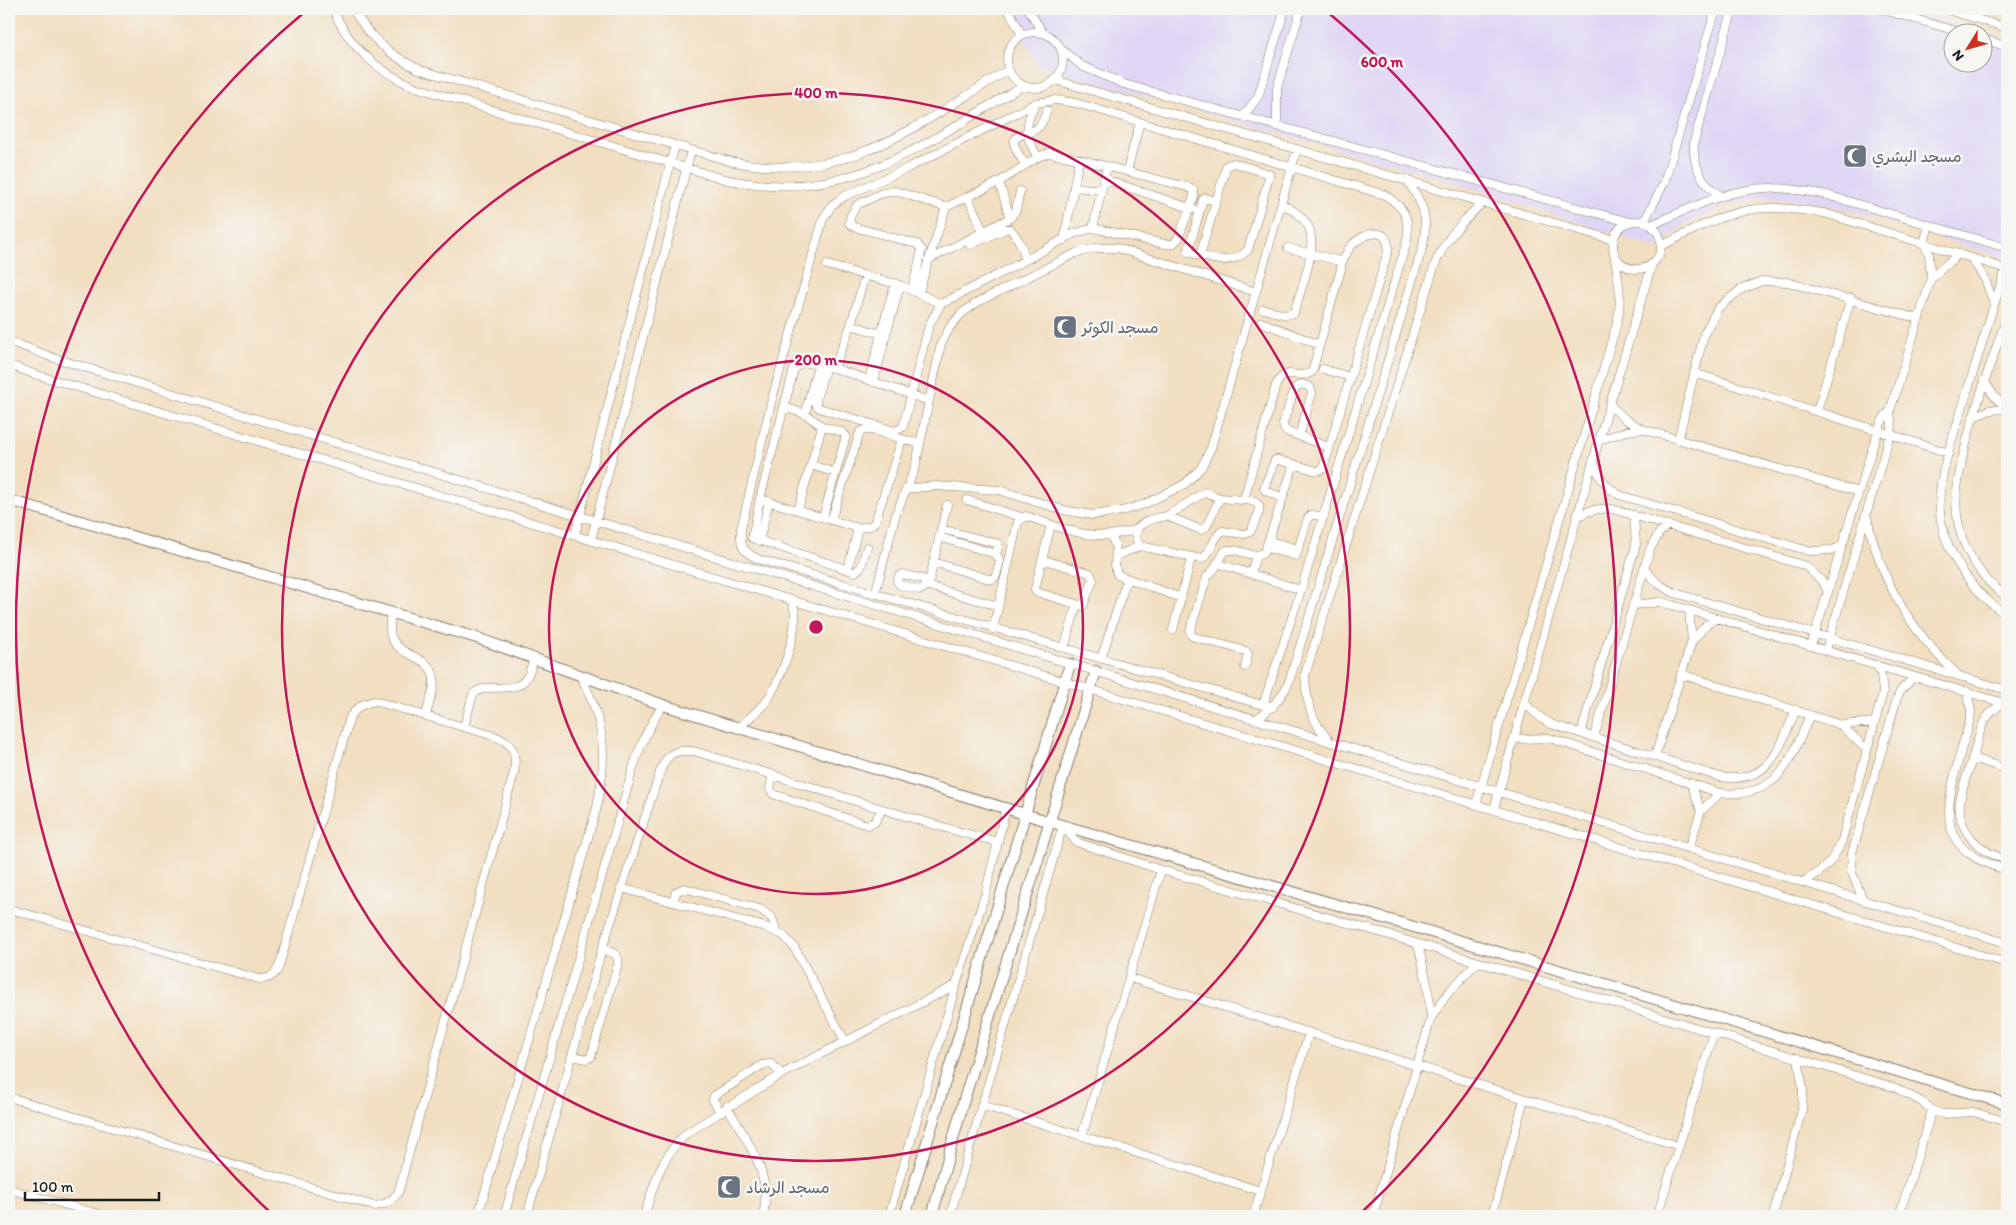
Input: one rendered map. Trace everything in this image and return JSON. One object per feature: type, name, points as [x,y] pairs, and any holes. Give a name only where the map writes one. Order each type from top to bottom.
[{"type":"street","points":[[333,9],[342,27],[358,49],[378,68],[402,82],[724,179],[756,185],[797,186],[835,181],[869,171],[898,158],[1022,86]]},
{"type":"street","points":[[353,9],[365,28],[380,45],[399,60],[421,70],[692,150],[743,164],[773,167],[803,167],[833,162],[862,154],[890,142],[1008,70]]},
{"type":"street","points":[[1008,9],[1022,35]]},
{"type":"street","points":[[1028,9],[1044,33],[1057,42],[1061,49],[1082,66],[1103,76],[1277,126],[1629,222],[1647,223],[1721,196],[1746,190],[1762,188],[1796,189],[1827,195],[2007,248]]},
{"type":"street","points":[[1244,116],[1258,97],[1285,9]]},
{"type":"street","points":[[1277,126],[1278,88],[1300,9]]},
{"type":"street","points":[[1647,223],[1664,183],[1716,9]]},
{"type":"street","points":[[1721,196],[1708,186],[1698,173],[1693,149],[1733,9]]},
{"type":"street","points":[[1880,9],[1944,27]]},
{"type":"street","points":[[1947,9],[2007,28]]},
{"type":"street","points":[[1044,33],[1036,32],[1022,35],[1010,46],[1006,62],[1008,70],[1016,82],[1022,86],[1040,88],[1055,80],[1063,66],[1061,49]]},
{"type":"street","points":[[1994,42],[2007,46]]},
{"type":"street","points":[[1055,80],[1614,240]]},
{"type":"street","points":[[1264,705],[1324,516],[1407,241],[1409,227],[1405,214],[1397,202],[1385,195],[1292,166],[1076,104],[1056,100],[1036,104],[932,157],[845,196],[832,205],[823,220],[772,399],[741,529],[740,542],[747,553],[758,559],[993,629],[1064,648],[1101,659],[1264,705],[1273,707]]},
{"type":"street","points":[[1036,104],[1027,119],[1027,133],[1030,145],[1038,156]]},
{"type":"street","points":[[1025,165],[1014,144],[1014,140],[1039,127],[1047,112]]},
{"type":"street","points":[[1127,172],[1140,122]]},
{"type":"street","points":[[575,535],[676,145]]},
{"type":"street","points":[[906,489],[934,486],[998,490],[1063,510],[1093,515],[1122,511],[1145,504],[1185,484],[1201,468],[1211,448],[1297,149]]},
{"type":"street","points":[[591,540],[692,150]]},
{"type":"street","points":[[826,366],[816,400],[816,405],[819,408],[895,431],[903,427],[929,325],[941,304],[1083,230],[1093,228],[1165,244],[1173,244],[1178,240],[1190,208],[1194,196],[1192,190],[1187,187],[1107,166],[1048,153],[1038,156],[999,182],[946,207],[895,191],[880,194],[857,205],[849,223],[854,227],[917,244],[922,250],[915,291]]},
{"type":"street","points":[[1064,240],[1079,159]]},
{"type":"street","points":[[1200,255],[1227,165],[1230,163],[1257,169],[1268,174],[1270,177],[1248,250],[1233,260],[1224,261],[1200,255],[1188,252],[1203,200],[1205,198],[1216,201]]},
{"type":"street","points":[[1093,228],[1107,166]]},
{"type":"street","points":[[1104,179],[1200,211]]},
{"type":"street","points":[[1256,719],[1273,707],[1285,691],[1423,246],[1426,230],[1425,212],[1418,196],[1406,179]]},
{"type":"street","points":[[999,182],[1010,218]]},
{"type":"street","points":[[1074,187],[1101,190]]},
{"type":"street","points":[[928,260],[1010,218],[1016,210],[1020,191]]},
{"type":"street","points":[[968,196],[984,231]]},
{"type":"street","points":[[1331,742],[1312,717],[1307,698],[1305,675],[1434,267],[1448,239],[1458,226],[1482,203]]},
{"type":"street","points":[[1262,309],[1286,315],[1294,313],[1310,254],[1312,240],[1308,226],[1297,212],[1282,204]]},
{"type":"street","points":[[915,291],[935,244],[946,207]]},
{"type":"street","points":[[1661,246],[1721,217],[1745,210],[1769,208],[1824,213],[1924,242],[2006,269],[1949,453],[1940,500],[1941,522],[1948,543],[1960,567],[1975,589],[1994,607],[2007,615]]},
{"type":"street","points":[[1476,804],[1620,312],[1620,286],[1614,253],[1614,240],[1621,227],[1629,222]]},
{"type":"street","points":[[1494,809],[1599,440],[1611,406],[1652,264],[1657,258],[1661,246],[1659,234],[1647,223]]},
{"type":"street","points":[[1826,650],[1892,427],[1890,411],[1931,279],[1929,254],[1924,242],[1929,224]]},
{"type":"street","points":[[970,245],[1005,229],[1010,230],[1025,256],[1024,261]]},
{"type":"street","points":[[1244,499],[1280,378],[1286,374],[1304,375],[1312,372],[1341,264],[1350,246],[1362,237],[1376,233],[1384,236],[1388,242],[1388,251],[1322,471],[1275,460],[1264,486],[1266,491],[1283,498]]},
{"type":"street","points":[[875,594],[896,514],[915,468],[942,344],[950,327],[962,313],[978,302],[1076,253],[1096,248],[1117,248],[1256,292]]},
{"type":"street","points":[[1288,248],[1339,261],[1341,264]]},
{"type":"street","points":[[1614,253],[1628,267],[1643,268],[1652,264]]},
{"type":"street","points":[[1931,279],[1959,254]]},
{"type":"street","points":[[1971,258],[1985,280],[1994,304]]},
{"type":"street","points":[[827,265],[897,284],[941,304]]},
{"type":"street","points":[[805,414],[826,366],[851,325],[865,275]]},
{"type":"street","points":[[1678,440],[1704,334],[1718,308],[1740,290],[1762,281],[1787,282],[1851,298],[1919,319]]},
{"type":"street","points":[[871,381],[897,284]]},
{"type":"street","points":[[1817,412],[1851,298]]},
{"type":"street","points":[[2007,317],[1984,380],[1957,486],[1957,516],[1963,539],[1973,560],[1987,579],[2007,597]]},
{"type":"street","points":[[1262,322],[1320,345]]},
{"type":"street","points":[[851,325],[881,334],[871,381]]},
{"type":"street","points":[[9,341],[51,357],[580,517],[2007,943]]},
{"type":"street","points":[[867,548],[861,567],[858,570],[848,569],[754,540],[752,536],[760,498],[794,369],[803,362],[826,366],[929,401]]},
{"type":"street","points":[[9,364],[37,376],[2007,963]]},
{"type":"street","points":[[1322,370],[1350,378]]},
{"type":"street","points":[[1694,373],[1949,453]]},
{"type":"street","points":[[1984,380],[1994,396],[2007,409]]},
{"type":"street","points":[[1299,436],[1312,393],[1310,387],[1301,384],[1295,388],[1283,424],[1284,429],[1288,432],[1329,447]]},
{"type":"street","points":[[1611,406],[1625,419],[1642,429],[1859,492]]},
{"type":"street","points":[[784,407],[805,414],[822,426],[842,432],[846,436],[822,517]]},
{"type":"street","points":[[1974,417],[1990,410],[2007,409]]},
{"type":"street","points":[[1811,646],[1878,430],[1884,417],[1890,411]]},
{"type":"street","points":[[798,510],[822,426]]},
{"type":"street","points":[[1599,440],[1627,431],[1642,429]]},
{"type":"street","points":[[831,520],[860,432],[871,430],[920,444]]},
{"type":"street","points":[[760,498],[858,528],[870,526],[875,522],[902,439]]},
{"type":"street","points":[[1594,463],[1599,476],[1608,487],[1619,495],[1809,551],[1831,550],[1841,547]]},
{"type":"street","points":[[1245,667],[1248,654],[1246,651],[1194,637],[1190,633],[1206,579],[1223,553],[1228,549],[1256,556],[1263,554],[1269,544],[1294,464]]},
{"type":"street","points":[[811,465],[836,473]]},
{"type":"street","points":[[967,500],[1021,518],[1026,516],[1051,525],[1092,535],[1110,535],[1136,530],[1152,518],[1167,516],[1205,492],[1220,498],[1244,499],[1257,502],[1259,505],[1260,509],[1251,531],[1245,534],[1226,530],[1219,533],[1204,558],[1191,558],[1140,546],[1116,556]]},
{"type":"street","points":[[1167,516],[1201,530],[1206,526],[1220,498]]},
{"type":"street","points":[[9,500],[477,638],[663,705],[1051,822],[1414,927],[2007,1104]]},
{"type":"street","points":[[759,541],[769,501]]},
{"type":"street","points":[[947,505],[926,585],[998,606]]},
{"type":"street","points":[[1577,517],[1588,511],[1600,508],[1612,509],[1730,543],[1806,566],[1815,573],[1828,592]]},
{"type":"street","points":[[1269,544],[1294,556],[1296,555],[1308,518],[1311,515],[1324,516]]},
{"type":"street","points":[[1581,733],[1636,545],[1634,515]]},
{"type":"street","points":[[1867,516],[1879,561],[1890,587],[1904,612],[1933,650],[1960,676]]},
{"type":"street","points":[[993,629],[1018,522],[1021,518]]},
{"type":"street","points":[[1041,564],[1047,561],[1090,573],[1093,580],[1086,604],[1076,606],[1036,592],[1034,589],[1051,525]]},
{"type":"street","points":[[1594,737],[1650,549],[1657,536],[1668,525]]},
{"type":"street","points":[[1206,526],[1219,533]]},
{"type":"street","points":[[848,569],[858,528]]},
{"type":"street","points":[[1730,543],[1734,529]]},
{"type":"street","points":[[1136,530],[1135,539],[1140,546]]},
{"type":"street","points":[[933,562],[993,579],[996,576],[1000,561],[996,554],[999,544],[940,533]]},
{"type":"street","points":[[1110,535],[1116,544],[1116,573],[1126,579],[1181,598]]},
{"type":"street","points":[[1636,545],[1650,549]]},
{"type":"street","points":[[1250,574],[1256,556]]},
{"type":"street","points":[[1173,630],[1191,558]]},
{"type":"street","points":[[1217,563],[1301,590]]},
{"type":"street","points":[[1644,568],[1653,580],[1663,588],[1675,593],[2007,690]]},
{"type":"street","points":[[1101,659],[1126,579]]},
{"type":"street","points":[[739,727],[761,707],[771,694],[778,679],[790,644],[796,618],[792,600]]},
{"type":"street","points":[[1633,605],[1660,602],[2006,703]]},
{"type":"street","points":[[1064,648],[1076,606]]},
{"type":"street","points":[[1655,756],[1692,641],[1689,610]]},
{"type":"street","points":[[391,613],[390,629],[395,644],[425,664],[433,674],[434,681],[426,716]]},
{"type":"street","points":[[1692,641],[1707,624],[1717,618]]},
{"type":"street","points":[[464,727],[473,694],[482,688],[515,687],[522,683],[527,677],[534,658]]},
{"type":"street","points":[[904,1216],[1070,664]]},
{"type":"street","points":[[1803,882],[1826,867],[1838,850],[1881,702],[1883,683],[1877,665]]},
{"type":"street","points":[[1292,671],[1305,675]]},
{"type":"street","points":[[932,1216],[964,1103],[1096,672]]},
{"type":"street","points":[[1682,674],[1841,724],[1875,722]]},
{"type":"street","points":[[478,1216],[597,807],[602,782],[604,754],[601,726],[593,699],[580,675]]},
{"type":"street","points":[[1863,900],[1853,878],[1851,861],[1894,706],[1901,690],[1914,677]]},
{"type":"street","points":[[1966,691],[1970,708],[1970,721],[1950,790],[1948,804],[1949,821],[1953,834],[1962,847],[1972,856],[1989,865],[2007,870]]},
{"type":"street","points":[[9,909],[259,979],[268,979],[275,974],[279,967],[350,717],[356,709],[365,703],[375,701],[505,740],[513,749],[516,761],[514,773],[398,1193],[392,1200],[384,1205],[374,1206],[9,1097]]},
{"type":"street","points":[[1881,702],[1894,706]]},
{"type":"street","points":[[1524,703],[1551,724],[1735,780],[1749,777],[1762,771],[1772,761],[1796,710]]},
{"type":"street","points":[[2006,703],[1990,712],[1982,725],[1962,792],[1960,805],[1961,820],[1967,833],[1976,845],[1988,853],[2007,860]]},
{"type":"street","points":[[504,1216],[634,765],[651,723],[663,705]]},
{"type":"street","points":[[1514,739],[1549,738],[1720,792],[1736,794],[1754,792],[1770,784],[1783,771],[1810,714]]},
{"type":"street","points":[[1970,721],[1977,718],[1980,719],[1982,725]]},
{"type":"street","points":[[1841,724],[1867,750]]},
{"type":"street","points":[[527,1216],[602,949],[660,772],[670,754],[681,750],[693,751],[773,774],[935,826],[998,842]]},
{"type":"street","points":[[1972,758],[2007,769]]},
{"type":"street","points":[[773,774],[770,788],[773,794],[861,823],[868,825],[876,822],[882,809]]},
{"type":"street","points":[[1690,783],[1701,811]]},
{"type":"street","points":[[1689,848],[1701,811],[1720,792]]},
{"type":"street","points":[[889,1216],[956,985],[985,895],[1006,808]]},
{"type":"street","points":[[1063,825],[1076,842],[1161,870],[1418,944],[1896,1088],[1932,1110],[1943,1114],[1973,1112],[2007,1122]]},
{"type":"street","points":[[950,1216],[1063,825]]},
{"type":"street","points":[[1082,1136],[1161,870]]},
{"type":"street","points":[[621,888],[765,927],[777,932],[794,947],[845,1041]]},
{"type":"street","points":[[673,902],[676,892],[684,888],[760,908],[772,918],[777,932]]},
{"type":"street","points":[[1418,944],[1424,965],[1431,1018]]},
{"type":"street","points":[[573,1056],[587,1059],[590,1057],[618,964],[615,954],[602,949]]},
{"type":"street","points":[[1373,1216],[1431,1018],[1448,993],[1477,962]]},
{"type":"street","points":[[1130,978],[1678,1146]]},
{"type":"street","points":[[644,1216],[657,1174],[665,1158],[675,1144],[687,1133],[782,1074],[956,985]]},
{"type":"street","points":[[1253,1216],[1309,1033]]},
{"type":"street","points":[[1657,1216],[1714,1033]]},
{"type":"street","points":[[1773,1216],[1802,1109],[1798,1058]]},
{"type":"street","points":[[720,1111],[713,1100],[714,1096],[762,1065],[771,1064],[782,1074]]},
{"type":"street","points":[[1492,1216],[1524,1098]]},
{"type":"street","points":[[981,1105],[1261,1190]]},
{"type":"street","points":[[728,1106],[764,1177],[766,1205],[763,1216]]},
{"type":"street","points":[[1909,1216],[1899,1215],[1932,1110]]},
{"type":"street","points":[[9,1188],[106,1216]]},
{"type":"shaded area","points":[[1009,9],[1907,9],[1951,22],[1944,22],[1944,72],[1994,72],[1994,35],[2007,39],[2007,259],[1842,208],[1803,200],[1759,198],[1726,206],[1685,225],[1656,248],[1452,181],[1038,66]]},
{"type":"place","name":"مسجد البشري","points":[[1855,156]]},
{"type":"place","name":"مسجد الكوثر","points":[[1065,327]]},
{"type":"place","name":"مسجد الرشاد","points":[[729,1187]]}]
